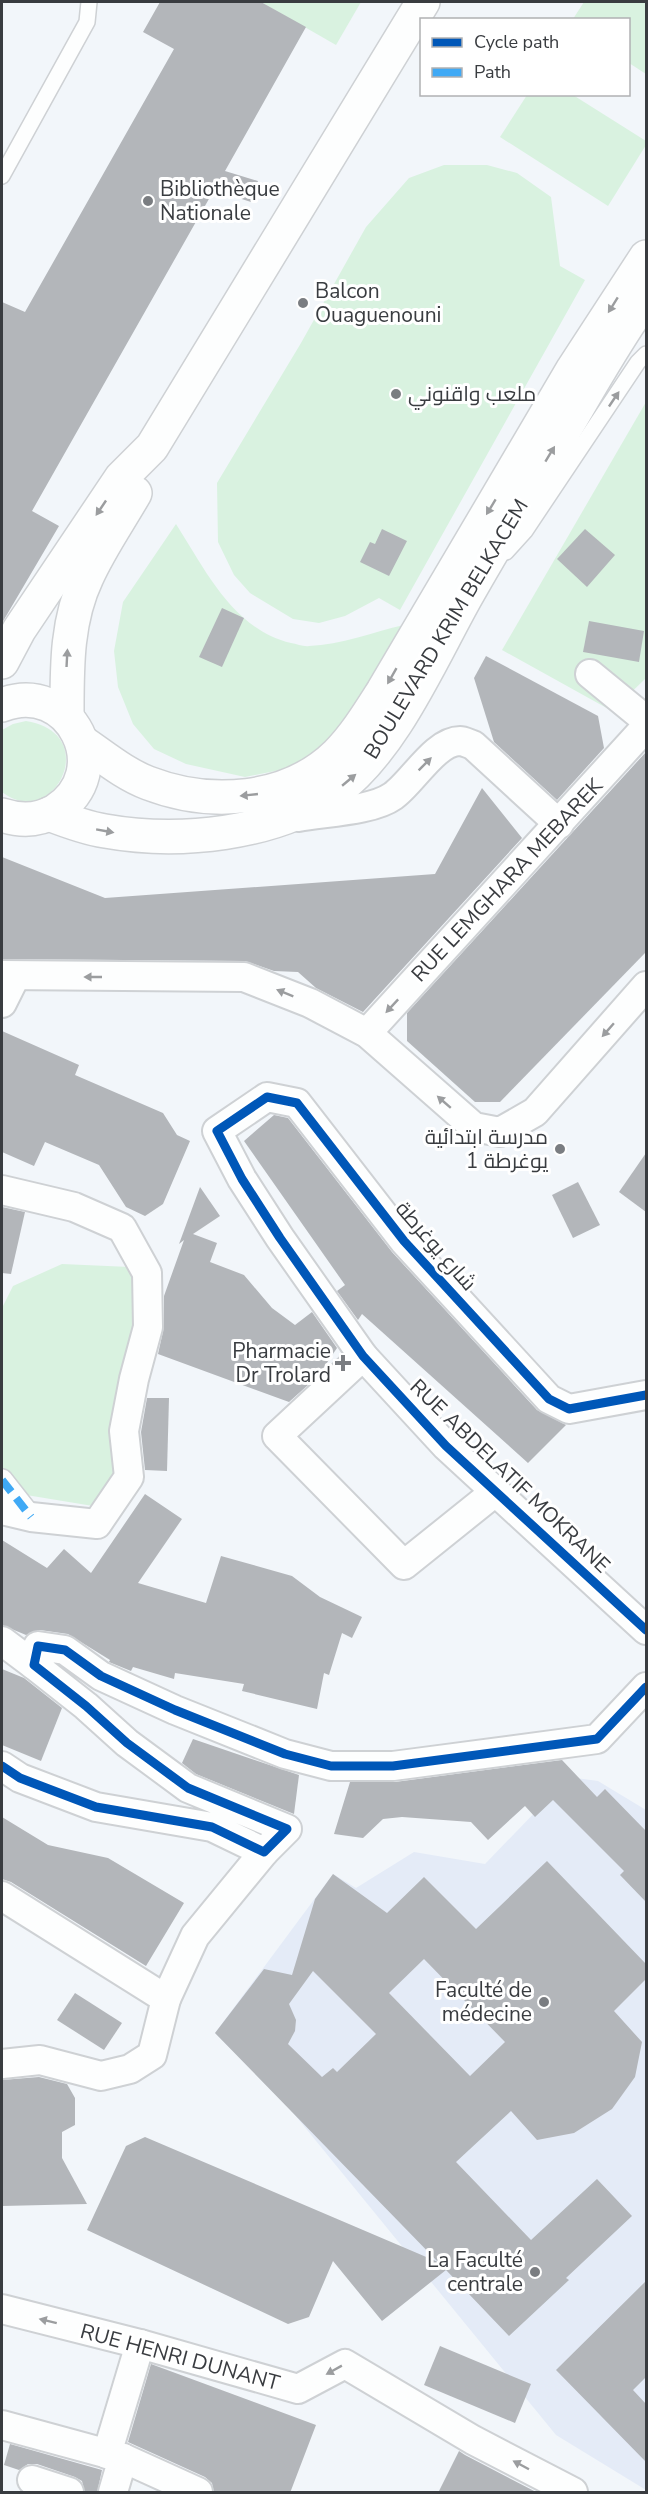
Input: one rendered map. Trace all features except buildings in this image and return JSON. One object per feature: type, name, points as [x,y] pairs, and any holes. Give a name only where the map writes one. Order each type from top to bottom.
[{"type":"main road","points":[[2,815],[23,820],[49,814],[64,805],[75,792],[82,777],[85,759],[74,729],[67,660],[78,601],[87,577],[137,490],[152,447],[423,2]]},
{"type":"main road","name":"BOULEVARD KRIM BELKACEM","points":[[2,705],[20,700],[37,701],[53,707],[116,766],[147,783],[188,795],[220,798],[258,794],[289,786],[314,773],[337,754],[356,732],[383,691],[573,369],[646,256]]},
{"type":"main road","name":"BOULEVARD KRIM BELKACEM","points":[[49,814],[104,831],[151,837],[201,835],[278,820],[311,807],[358,773],[378,750],[594,380],[646,298]]},
{"type":"main road","points":[[2,662],[19,630],[121,478],[152,447]]},
{"type":"street","points":[[590,674],[646,720]]},
{"type":"street","name":"RUE LEMGHARA MEBAREK","points":[[366,1033],[646,727]]},
{"type":"street","points":[[278,820],[379,802],[393,796],[440,749],[449,743],[460,741],[473,745],[559,824]]},
{"type":"street","points":[[2,1003],[8,976],[244,977],[310,1003],[366,1033],[474,1127],[500,1132],[536,1112],[646,986]]},
{"type":"street","name":"شارع يوغرطة","points":[[216,1131],[267,1096],[297,1103],[404,1241],[549,1399],[569,1409],[645,1392]]},
{"type":"street","name":"RUE ABDELATIF MOKRANE","points":[[216,1131],[242,1179],[280,1238],[363,1356],[446,1446],[646,1630]]},
{"type":"street","points":[[2,1190],[74,1207],[122,1228],[147,1273],[148,1327],[134,1379],[124,1431],[129,1477],[98,1524],[31,1517],[2,1510]]},
{"type":"street","points":[[363,1356],[277,1436],[404,1564],[495,1491]]},
{"type":"street","points":[[2,1480],[31,1517]]},
{"type":"street","points":[[2,1641],[86,1706],[127,1743],[188,1788],[287,1829],[264,1852],[195,1936],[166,1999],[152,2055],[130,2069],[100,2076],[40,2060],[2,2064]]},
{"type":"street","points":[[34,1665],[38,1646],[65,1650],[101,1676],[175,1710],[285,1754],[331,1766],[393,1766],[597,1739],[646,1687]]},
{"type":"street","points":[[2,1766],[20,1778],[96,1807],[212,1827],[264,1852]]},
{"type":"street","points":[[2,1896],[166,1999]]},
{"type":"street","name":"RUE HENRI DUNANT","points":[[2,2309],[140,2344],[298,2389],[345,2364],[473,2440],[573,2493]]},
{"type":"street","points":[[113,2493],[115,2456],[140,2344]]},
{"type":"street","points":[[2,2425],[115,2456],[198,2493]]},
{"type":"street","points":[[32,2480],[69,2493]]},
{"type":"lane","points":[[2,176],[87,22],[89,2]]},
{"type":"lane","points":[[477,578],[509,550],[525,531],[642,358],[646,342]]},
{"type":"shaded area","name":"La Faculté centrale","points":[[569,1777],[598,1781],[646,1810],[646,2490],[556,2435],[290,2109],[215,2033],[333,1874],[356,1888],[414,1852],[485,1864]]},
{"type":"green space","points":[[261,2],[361,2],[336,45]]},
{"type":"green space","points":[[584,2],[646,2],[646,74],[630,64],[630,18],[574,18]]},
{"type":"green space","points":[[526,96],[575,96],[646,141],[646,145],[608,206],[500,137]]},
{"type":"green space","name":"ملعب واقنوني","points":[[444,165],[487,165],[517,173],[551,197],[560,266],[585,280],[400,610],[379,598],[345,616],[319,623],[293,619],[250,593],[234,575],[218,542],[217,483],[301,343],[366,227],[409,178]]},
{"type":"green space","points":[[646,402],[646,678],[612,711],[502,650]]},
{"type":"green space","points":[[176,524],[223,596],[237,612],[271,636],[303,646],[321,645],[404,625],[330,752],[290,768],[245,777],[186,764],[154,749],[133,724],[118,687],[114,651],[123,602]]},
{"type":"green space","points":[[26,721],[49,729],[62,743],[66,759],[62,776],[53,790],[39,799],[21,801],[2,792],[2,730]]},
{"type":"green space","points":[[62,1264],[130,1267],[142,1331],[118,1396],[113,1491],[93,1506],[2,1491],[2,1308],[13,1286]]},
{"type":"marked path","points":[[2,1480],[31,1517]]},
{"type":"cycle path","points":[[646,1395],[569,1409],[549,1399],[404,1241],[297,1103],[267,1097],[217,1131],[242,1179],[280,1238],[363,1356],[446,1446],[646,1630]]},
{"type":"cycle path","points":[[2,1766],[20,1778],[96,1807],[212,1827],[264,1852],[287,1829],[188,1788],[127,1743],[86,1706],[34,1665],[38,1646],[65,1650],[101,1676],[175,1710],[285,1754],[331,1766],[393,1766],[597,1739],[646,1687]]},
{"type":"place","name":"Bibliothèque Nationale","points":[[148,201]]},
{"type":"place","name":"Balcon Ouaguenouni","points":[[303,303]]},
{"type":"place","name":"ملعب واقنوني","points":[[396,394]]},
{"type":"place","name":"مدرسة ابتدائية يوغرطة 1","points":[[560,1149]]},
{"type":"place","name":"Pharmacie Dr Trolard","points":[[343,1363]]},
{"type":"place","name":"Faculté de médecine","points":[[544,2002]]},
{"type":"place","name":"La Faculté centrale","points":[[535,2272]]}]
